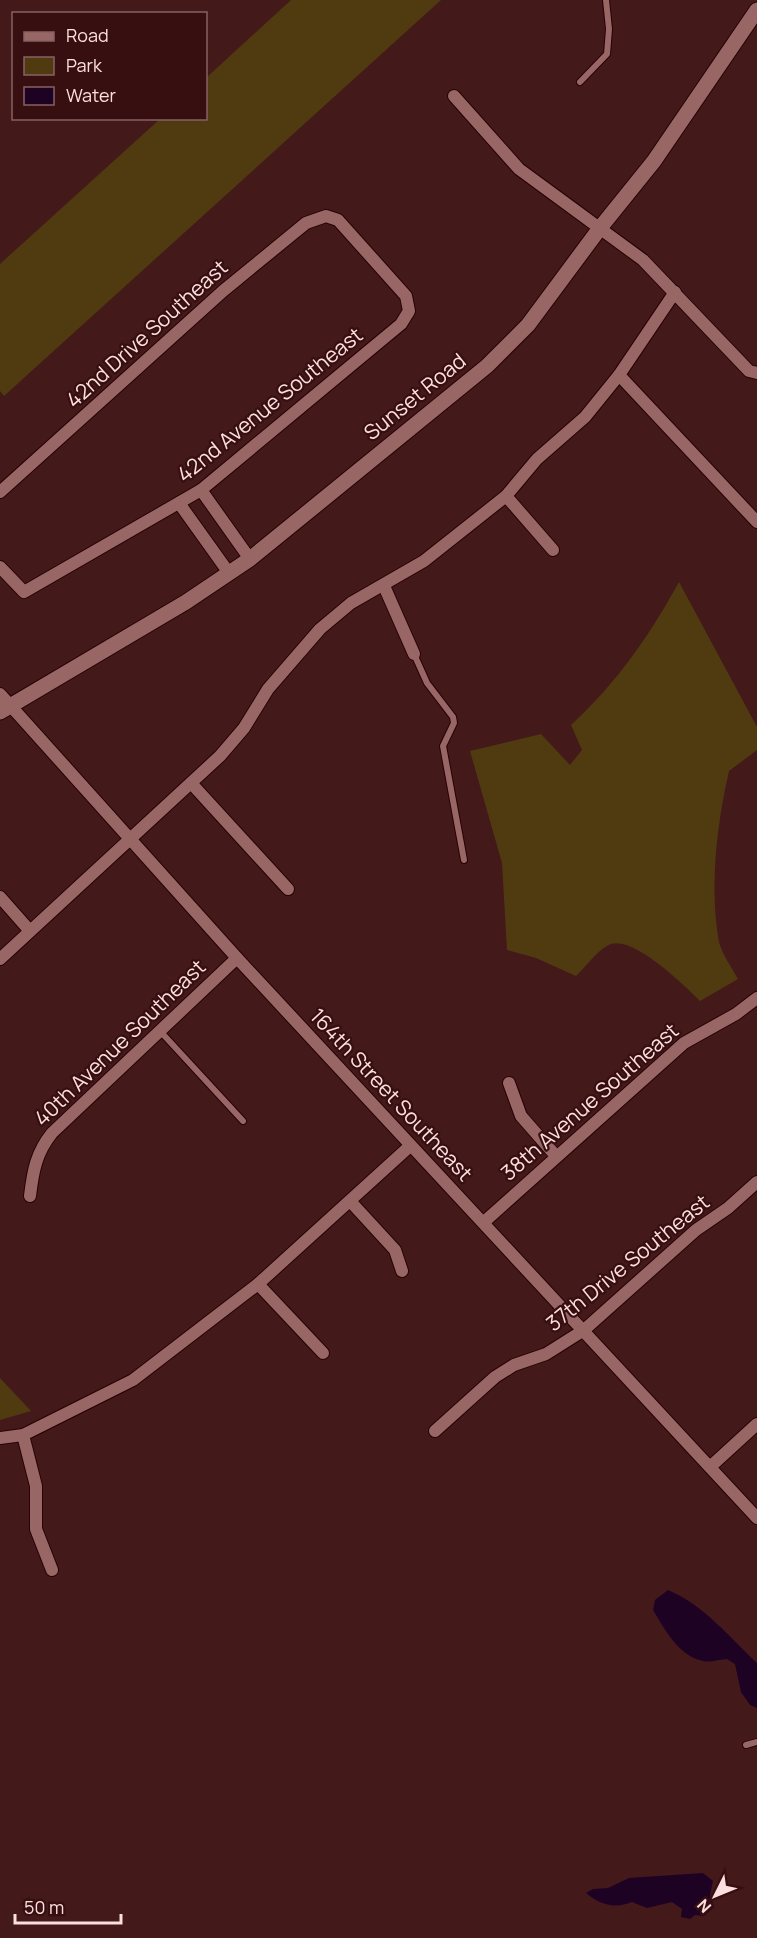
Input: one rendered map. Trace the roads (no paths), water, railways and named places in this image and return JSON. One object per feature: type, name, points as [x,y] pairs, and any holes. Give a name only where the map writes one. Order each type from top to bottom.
[{"type":"street","name":"Sunset Road","points":[[3,704],[186,602],[250,559],[495,358],[528,326],[600,228],[654,161],[757,10]]},
{"type":"street","points":[[454,96],[519,169],[643,260],[749,370],[757,373]]},
{"type":"street","name":"42nd Drive Southeast","points":[[0,492],[223,291],[306,223],[326,216],[338,220],[406,296],[409,311]]},
{"type":"street","points":[[0,958],[220,756],[238,735],[268,689],[320,629],[351,603],[424,561],[506,496],[537,459],[585,417],[619,375],[675,292]]},
{"type":"street","name":"42nd Avenue Southeast","points":[[0,567],[24,592],[201,490],[401,324],[409,311]]},
{"type":"street","points":[[619,375],[757,522]]},
{"type":"street","points":[[201,490],[250,559]]},
{"type":"street","points":[[506,496],[553,550]]},
{"type":"street","points":[[179,503],[228,573]]},
{"type":"street","points":[[384,586],[414,654]]},
{"type":"street","name":"164th Street Southeast","points":[[3,704],[757,1518]]},
{"type":"street","points":[[191,783],[288,889]]},
{"type":"street","points":[[0,897],[30,931]]},
{"type":"street","name":"40th Avenue Southeast","points":[[30,1196],[34,1166],[40,1147],[237,958]]},
{"type":"street","name":"38th Avenue Southeast","points":[[484,1222],[684,1043],[735,1014],[757,998]]},
{"type":"street","points":[[509,1083],[521,1116],[556,1156]]},
{"type":"street","points":[[0,1438],[23,1435],[133,1380],[258,1284],[410,1146]]},
{"type":"street","name":"37th Drive Southeast","points":[[435,1431],[495,1377],[514,1365],[546,1354],[584,1330],[696,1230],[728,1208],[757,1182]]},
{"type":"street","points":[[350,1201],[395,1251],[402,1271]]},
{"type":"street","points":[[258,1284],[323,1353]]},
{"type":"street","points":[[710,1467],[757,1424]]},
{"type":"street","points":[[23,1435],[36,1486],[36,1529],[52,1570]]},
{"type":"lane","points":[[580,82],[607,54],[609,29],[606,0]]},
{"type":"lane","points":[[414,654],[427,683],[453,717],[454,723],[443,746],[464,860]]},
{"type":"lane","points":[[160,1030],[243,1121]]},
{"type":"lane","points":[[746,1745],[757,1742]]},
{"type":"water","points":[[668,1590],[705,1613],[757,1663],[757,1708],[750,1705],[741,1692],[735,1664],[727,1659],[706,1661],[694,1658],[680,1648],[668,1634],[653,1610],[655,1600]]},
{"type":"water","points":[[703,1873],[713,1881],[710,1895],[714,1907],[704,1916],[695,1915],[690,1919],[681,1917],[682,1909],[672,1902],[647,1908],[632,1902],[608,1905],[586,1893],[593,1889],[608,1888],[629,1878]]}]
